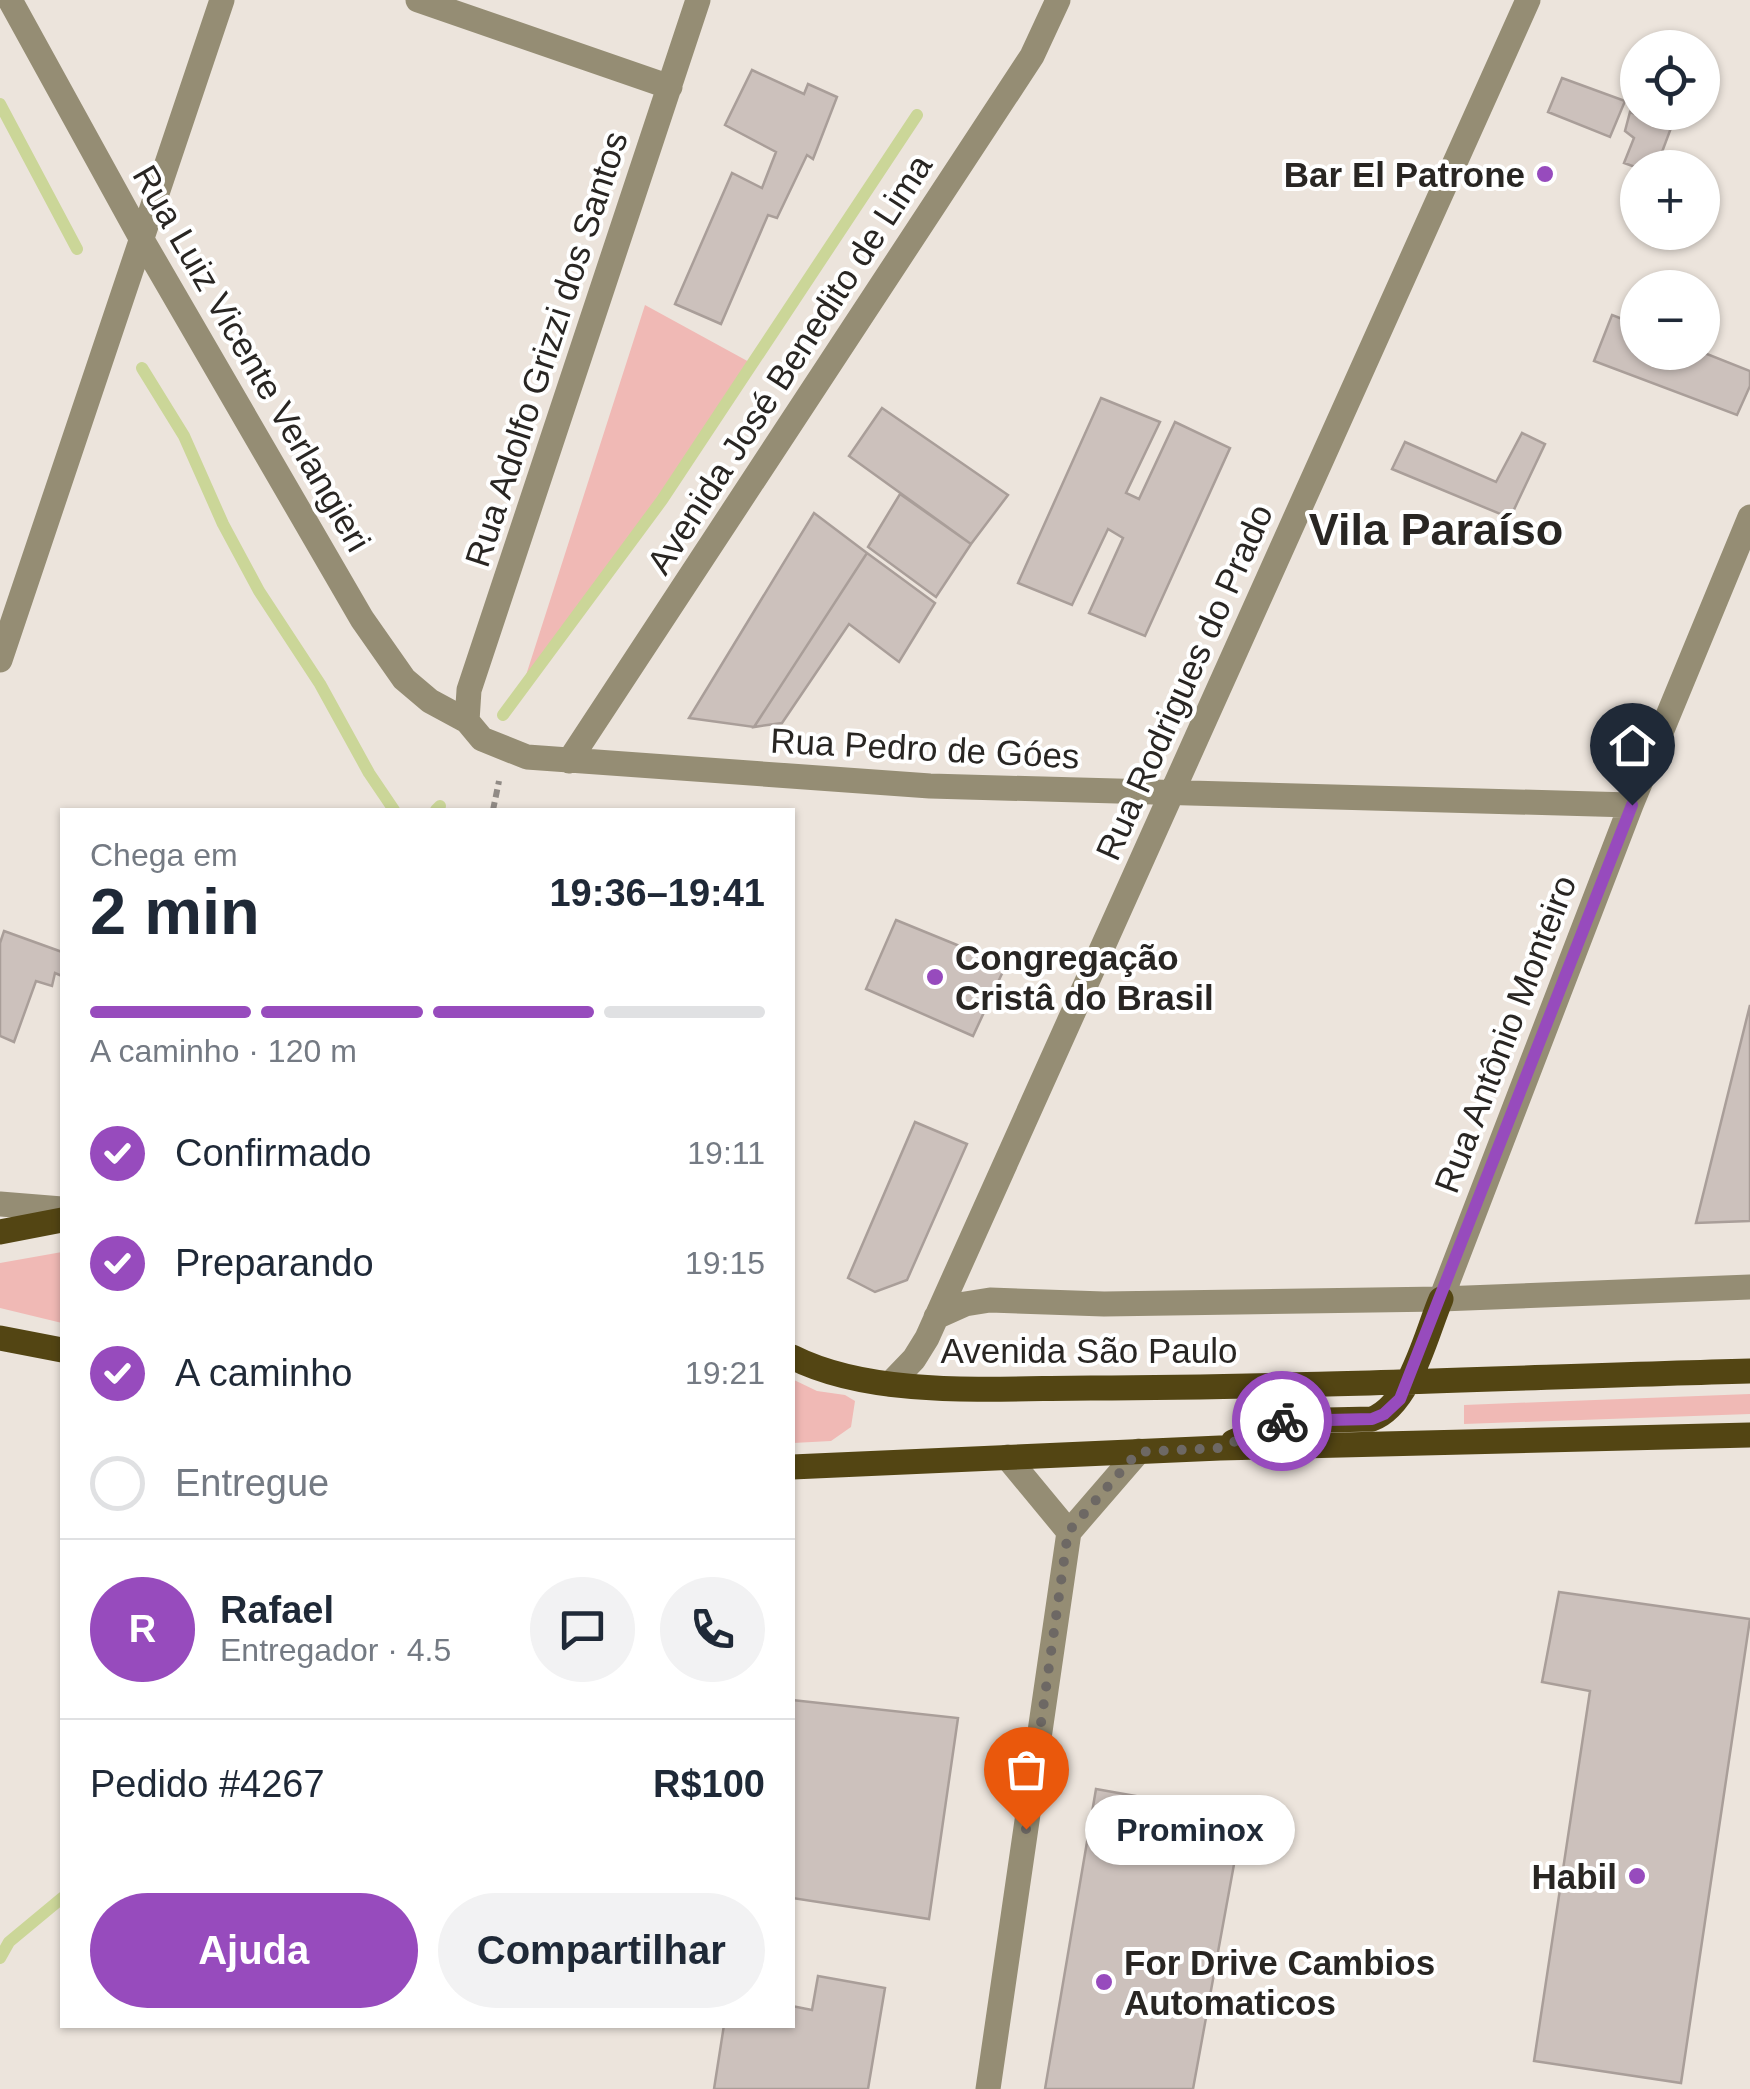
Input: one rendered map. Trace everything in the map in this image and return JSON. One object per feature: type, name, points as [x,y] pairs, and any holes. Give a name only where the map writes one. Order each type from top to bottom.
[{"type":"main road","points":[[0,1232],[60,1220]]},
{"type":"main road","points":[[1220,1448],[1281,1421],[1372,1419],[1384,1414],[1400,1399],[1441,1298]]},
{"type":"main road","points":[[0,1338],[60,1350]]},
{"type":"main road","name":"Avenida São Paulo","points":[[795,1358],[816,1369],[890,1384],[1191,1388],[1750,1371]]},
{"type":"main road","points":[[795,1467],[1220,1448],[1750,1435]]},
{"type":"street","name":"Rua Luiz Vicente Verlangieri","points":[[10,0],[362,619],[404,679],[430,701],[468,720]]},
{"type":"street","points":[[0,660],[222,0]]},
{"type":"street","points":[[418,0],[670,87]]},
{"type":"street","name":"Rua Adolfo Grizzi dos Santos","points":[[468,720],[469,690],[698,0]]},
{"type":"street","name":"Avenida José Benedito de Lima","points":[[569,760],[1032,56],[1058,0]]},
{"type":"street","name":"Rua Rodrigues do Prado","points":[[890,1384],[914,1359],[936,1317],[1528,0]]},
{"type":"street","name":"Rua Antônio Monteiro","points":[[1441,1298],[1632,805],[1750,517]]},
{"type":"street","name":"Rua Pedro de Góes","points":[[468,720],[482,738],[527,757],[930,786],[1632,805]]},
{"type":"street","points":[[0,1204],[60,1210]]},
{"type":"street","name":"Avenida São Paulo","points":[[936,1317],[965,1304],[990,1300],[1104,1304],[1750,1287]]},
{"type":"street","points":[[988,2089],[1068,1532],[1138,1452]]},
{"type":"street","points":[[1007,1457],[1068,1532]]},
{"type":"shaded area","points":[[645,305],[751,363],[519,697]]},
{"type":"shaded area","points":[[60,1252],[60,1323],[0,1308],[0,1263]]},
{"type":"shaded area","points":[[795,1380],[855,1401],[851,1427],[831,1441],[795,1443]]},
{"type":"shaded area","points":[[1750,1394],[1750,1414],[1464,1424],[1464,1405]]},
{"type":"building","points":[[752,70],[804,94],[808,84],[837,97],[813,159],[807,155],[777,218],[768,215],[721,324],[675,304],[732,173],[762,188],[776,152],[725,125]]},
{"type":"building","points":[[1562,78],[1620,99],[1620,113],[1610,137],[1548,112]]},
{"type":"building","points":[[1670,130],[1663,150],[1629,150],[1634,138],[1625,131]]},
{"type":"building","points":[[1612,315],[1620,318],[1620,370],[1720,370],[1720,359],[1750,371],[1750,386],[1737,415],[1594,361]]},
{"type":"building","points":[[1101,398],[1160,422],[1126,493],[1139,499],[1175,422],[1230,448],[1145,636],[1089,613],[1123,538],[1108,529],[1072,605],[1018,583]]},
{"type":"building","points":[[882,408],[1008,495],[971,544],[849,456]]},
{"type":"building","points":[[1522,433],[1545,444],[1510,518],[1392,469],[1405,442],[1496,482]]},
{"type":"building","points":[[900,494],[971,544],[936,597],[868,547]]},
{"type":"building","points":[[814,513],[867,553],[754,727],[689,718]]},
{"type":"building","points":[[867,553],[935,603],[899,662],[849,624],[782,723],[754,727]]},
{"type":"building","name":"Congregação Cristâ do Brasil","points":[[896,920],[1006,965],[973,1036],[866,989]]},
{"type":"building","points":[[4,931],[60,951],[60,975],[55,973],[52,986],[36,981],[14,1042],[0,1036],[0,943]]},
{"type":"building","points":[[1750,1005],[1750,1221],[1696,1223]]},
{"type":"building","points":[[915,1122],[967,1144],[907,1280],[875,1292],[848,1278]]},
{"type":"building","name":"Habil","points":[[1559,1592],[1750,1619],[1681,2083],[1534,2061],[1590,1691],[1542,1682]]},
{"type":"building","points":[[795,1700],[958,1718],[929,1919],[795,1898]]},
{"type":"building","points":[[1096,1789],[1243,1815],[1193,2089],[1045,2089]]},
{"type":"building","points":[[818,1976],[885,1988],[868,2089],[714,2089],[724,2028],[795,2028],[795,2007],[812,2010]]},
{"type":"waterway","points":[[0,104],[77,249]]},
{"type":"waterway","points":[[503,715],[662,500],[917,115]]},
{"type":"waterway","points":[[142,368],[184,436],[223,524],[259,591],[320,684],[393,808]]},
{"type":"waterway","points":[[0,1958],[9,1942],[60,1900]]},
{"type":"way so far","points":[[1026,1829],[1068,1532],[1138,1452],[1220,1448],[1282,1421]]},
{"type":"place","name":"Bar El Patrone","points":[[1545,174]]},
{"type":"place","name":"Congregação Cristâ do Brasil","points":[[935,977]]},
{"type":"place","name":"Prominox","points":[[1026,1829]]},
{"type":"place","name":"Habil","points":[[1637,1876]]},
{"type":"place","name":"For Drive Cambios Automaticos","points":[[1104,1982]]},
{"type":"district","name":"Vila Paraíso","points":[[1436,529]]},
{"type":"route","points":[[1282,1421],[1372,1419],[1400,1399],[1632,805]]}]
